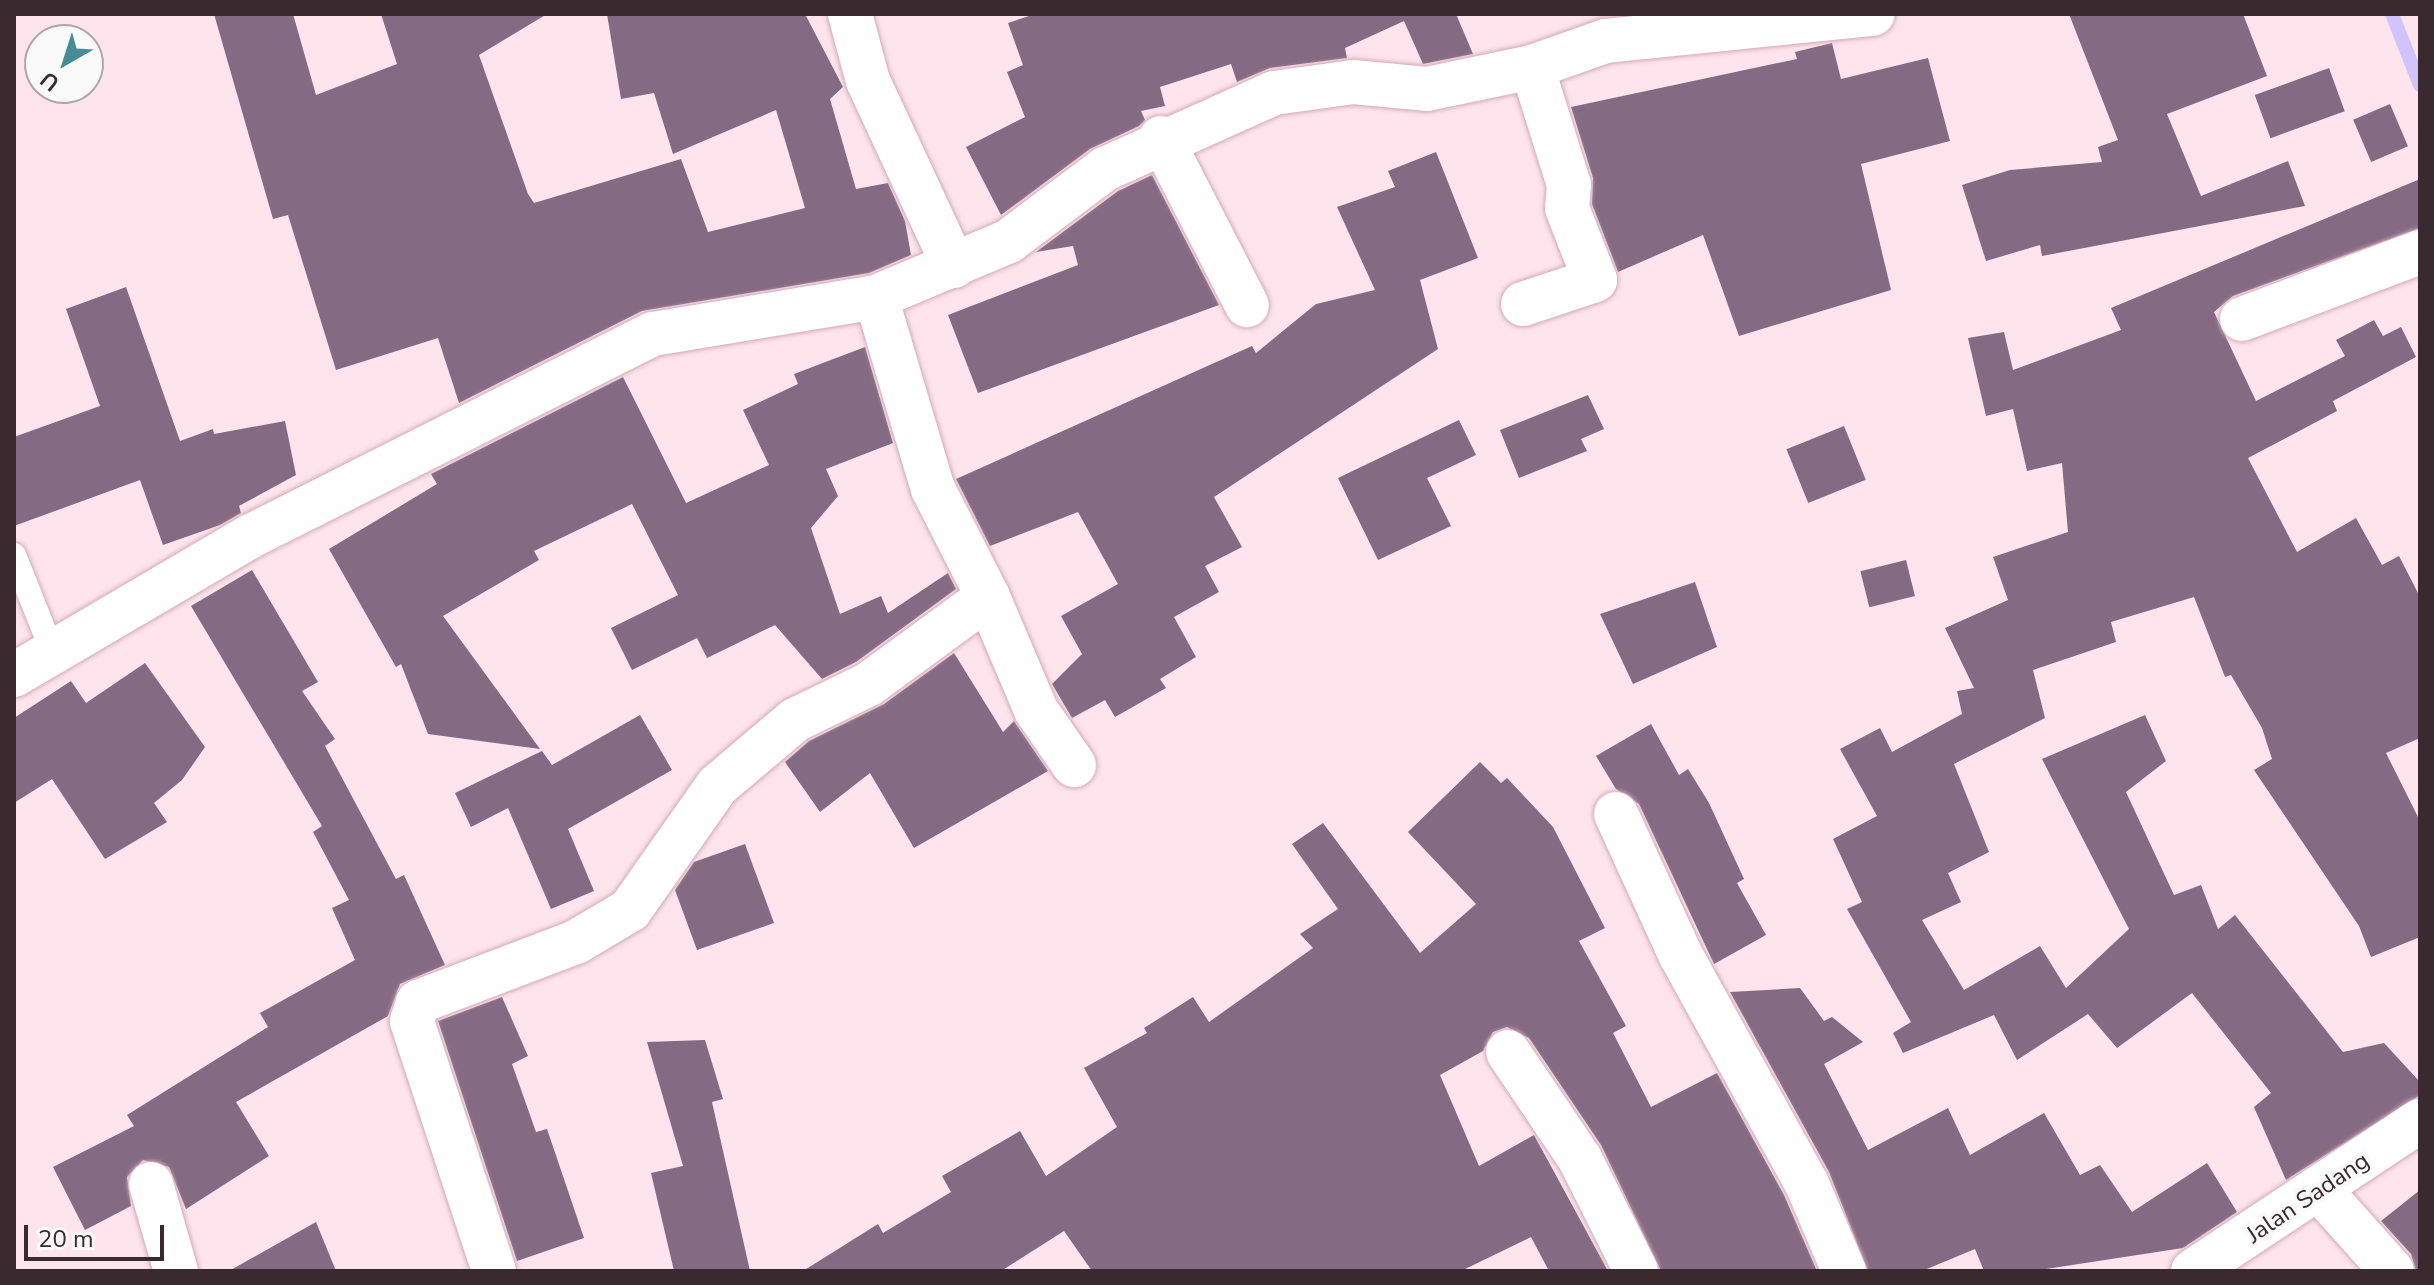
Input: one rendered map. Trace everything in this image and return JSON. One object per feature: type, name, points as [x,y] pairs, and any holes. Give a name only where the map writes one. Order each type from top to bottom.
[{"type":"street","points":[[850,14],[868,81],[954,266]]},
{"type":"street","points":[[14,675],[251,536],[653,334],[876,297],[1009,241],[1105,169],[1161,138],[1274,93],[1353,82],[1427,89],[1532,67],[1606,41],[1873,14]]},
{"type":"street","points":[[1523,304],[1595,280],[1567,208],[1569,185],[1532,67]]},
{"type":"street","points":[[1161,138],[1247,305]]},
{"type":"street","points":[[2242,319],[2420,252]]},
{"type":"street","points":[[876,297],[933,489],[988,597],[1036,710],[1074,765]]},
{"type":"street","points":[[494,1271],[442,1123],[412,1021],[415,1008],[423,998],[576,942],[630,910],[717,786],[795,720],[869,684],[988,597]]},
{"type":"street","points":[[1616,814],[1680,954],[1807,1184],[1844,1271]]},
{"type":"street","points":[[1508,1052],[1580,1159],[1636,1271]]},
{"type":"street","name":"Jalan Sadang","points":[[2193,1271],[2318,1188],[2418,1127]]},
{"type":"street","points":[[151,1184],[176,1271]]},
{"type":"street","points":[[2318,1188],[2392,1271]]},
{"type":"lane","points":[[14,555],[53,653]]},
{"type":"building","points":[[214,14],[293,14],[316,95],[397,64],[381,14],[547,14],[479,55],[528,194],[534,203],[681,159],[708,232],[805,208],[776,110],[673,154],[654,93],[621,99],[607,14],[805,14],[843,87],[830,99],[856,189],[888,183],[905,221],[911,255],[869,273],[642,311],[459,403],[438,338],[336,370],[288,215],[273,219]]},
{"type":"building","points":[[1035,14],[1456,14],[1473,54],[1423,64],[1404,21],[1345,48],[1347,58],[1270,68],[1237,82],[1231,64],[1160,87],[1165,106],[1141,111],[1145,120],[1139,126],[1090,149],[1001,215],[966,147],[1025,117],[1007,72],[1023,65],[1008,23]]},
{"type":"building","points":[[2069,14],[2243,14],[2267,76],[2167,114],[2201,196],[2288,161],[2305,206],[2042,256],[2040,245],[1986,261],[1962,185],[2010,170],[2102,162],[2098,147],[2118,140]]},
{"type":"building","points":[[1832,43],[1841,79],[1928,58],[1950,141],[1861,164],[1891,290],[1739,336],[1703,235],[1618,272],[1592,204],[1593,178],[1571,107],[1797,59],[1795,52]]},
{"type":"building","points":[[2329,68],[2345,111],[2270,138],[2255,95]]},
{"type":"building","points":[[2390,104],[2408,146],[2371,162],[2353,120]]},
{"type":"building","points":[[1436,152],[1478,258],[1420,280],[1438,349],[1214,497],[1242,547],[1205,566],[1219,592],[1174,617],[1196,657],[1160,679],[1166,688],[1115,717],[1105,700],[1072,718],[1052,684],[1082,654],[1061,616],[1118,584],[1078,512],[990,546],[956,479],[1252,346],[1256,353],[1316,304],[1375,290],[1337,207],[1395,187],[1388,171]]},
{"type":"building","points":[[1152,175],[1219,305],[978,393],[948,315],[1078,265],[1073,246],[1036,252],[1118,191]]},
{"type":"building","points":[[2420,179],[2420,228],[2233,296],[2214,312],[2256,401],[2345,356],[2336,340],[2374,320],[2383,336],[2401,327],[2416,357],[2333,401],[2337,411],[2248,458],[2297,552],[2356,518],[2382,565],[2399,556],[2420,597],[2420,738],[2386,753],[2420,821],[2420,937],[2371,957],[2359,926],[2254,770],[2272,759],[2262,728],[2231,675],[2225,677],[2194,597],[2111,622],[2116,642],[2033,670],[2045,718],[1954,764],[1989,852],[1948,873],[1961,902],[1922,920],[1964,990],[2040,946],[2066,988],[2129,929],[2042,759],[2145,715],[2166,761],[2126,792],[2174,895],[2201,885],[2218,929],[2235,915],[2343,1052],[2384,1043],[2420,1082],[2420,1095],[2286,1180],[2254,1107],[2271,1093],[2192,993],[2117,1048],[2088,1014],[2017,1060],[1994,1015],[1903,1053],[1893,1033],[1911,1022],[1847,909],[1862,902],[1833,839],[1877,816],[1840,749],[1880,728],[1892,752],[1962,714],[1957,691],[1974,688],[1945,628],[2008,600],[1993,557],[2068,532],[2062,463],[2027,471],[2013,409],[1986,416],[1968,338],[2004,332],[2013,370],[2121,330],[2111,308]]},
{"type":"building","points":[[126,287],[180,441],[213,429],[214,434],[285,421],[296,475],[239,506],[241,513],[220,525],[163,545],[140,480],[14,526],[14,437],[100,406],[66,309]]},
{"type":"building","points":[[865,347],[893,443],[826,469],[838,496],[811,528],[840,614],[881,596],[888,613],[948,573],[956,589],[856,662],[822,679],[775,625],[707,658],[697,638],[632,670],[611,628],[678,595],[632,504],[534,551],[539,560],[443,616],[540,749],[428,734],[401,664],[396,667],[329,549],[437,484],[431,474],[623,377],[686,503],[769,465],[743,410],[798,384],[794,374]]},
{"type":"building","points":[[1588,395],[1604,429],[1581,439],[1587,451],[1519,478],[1500,430]]},
{"type":"building","points":[[1459,420],[1476,455],[1427,478],[1451,526],[1378,560],[1338,478]]},
{"type":"building","points":[[1844,426],[1866,480],[1808,503],[1787,449]]},
{"type":"building","points":[[1906,560],[1915,596],[1869,607],[1860,571]]},
{"type":"building","points":[[252,570],[318,682],[302,691],[335,739],[325,746],[396,879],[404,875],[445,965],[400,984],[388,1016],[236,1102],[269,1156],[186,1209],[169,1167],[143,1160],[127,1177],[131,1206],[85,1230],[53,1167],[134,1126],[127,1115],[268,1027],[260,1013],[355,960],[332,908],[349,900],[313,832],[322,826],[191,606]]},
{"type":"building","points":[[1695,582],[1717,647],[1633,684],[1600,614]]},
{"type":"building","points":[[954,653],[1003,732],[1014,721],[1048,771],[914,848],[870,773],[820,812],[785,762],[809,741],[884,704]]},
{"type":"building","points":[[145,663],[205,747],[182,780],[154,803],[167,822],[105,859],[52,779],[14,803],[14,718],[71,681],[86,703]]},
{"type":"building","points":[[640,715],[672,770],[568,829],[594,891],[551,909],[508,808],[471,827],[455,793],[542,751],[552,765]]},
{"type":"building","points":[[1651,724],[1679,775],[1688,769],[1709,803],[1744,879],[1737,883],[1766,935],[1714,964],[1639,804],[1616,789],[1596,756]]},
{"type":"building","points":[[1480,762],[1501,783],[1507,778],[1553,827],[1605,928],[1579,941],[1626,1026],[1613,1033],[1651,1107],[1717,1073],[1784,1195],[1817,1271],[1661,1271],[1601,1145],[1529,1038],[1507,1027],[1493,1032],[1483,1051],[1440,1075],[1479,1166],[1534,1135],[1608,1271],[1549,1271],[1531,1237],[1461,1271],[1092,1271],[1064,1231],[1001,1271],[803,1271],[878,1224],[883,1233],[951,1192],[942,1176],[1020,1131],[1046,1176],[1117,1127],[1084,1068],[1147,1033],[1144,1028],[1193,997],[1209,1022],[1313,948],[1300,934],[1338,909],[1292,844],[1323,823],[1420,953],[1476,904],[1408,832]]},
{"type":"building","points":[[745,844],[774,923],[697,950],[675,890],[694,862]]},
{"type":"building","points":[[1800,988],[1824,1021],[1832,1017],[1863,1042],[1824,1064],[1868,1150],[1948,1108],[1970,1155],[2044,1113],[2080,1175],[2100,1165],[2132,1212],[2207,1163],[2237,1212],[2183,1248],[2033,1271],[1984,1271],[1975,1249],[1922,1271],[1868,1271],[1829,1172],[1730,992]]},
{"type":"building","points":[[502,997],[528,1056],[512,1064],[536,1132],[547,1129],[584,1238],[517,1261],[438,1021]]},
{"type":"building","points":[[705,1040],[723,1099],[712,1102],[750,1271],[674,1271],[651,1173],[683,1166],[647,1042]]},
{"type":"building","points":[[2420,1190],[2420,1271],[2416,1271],[2411,1254],[2381,1221]]},
{"type":"building","points":[[316,1222],[336,1271],[229,1271]]},
{"type":"waterway","points":[[2392,14],[2420,85]]}]
